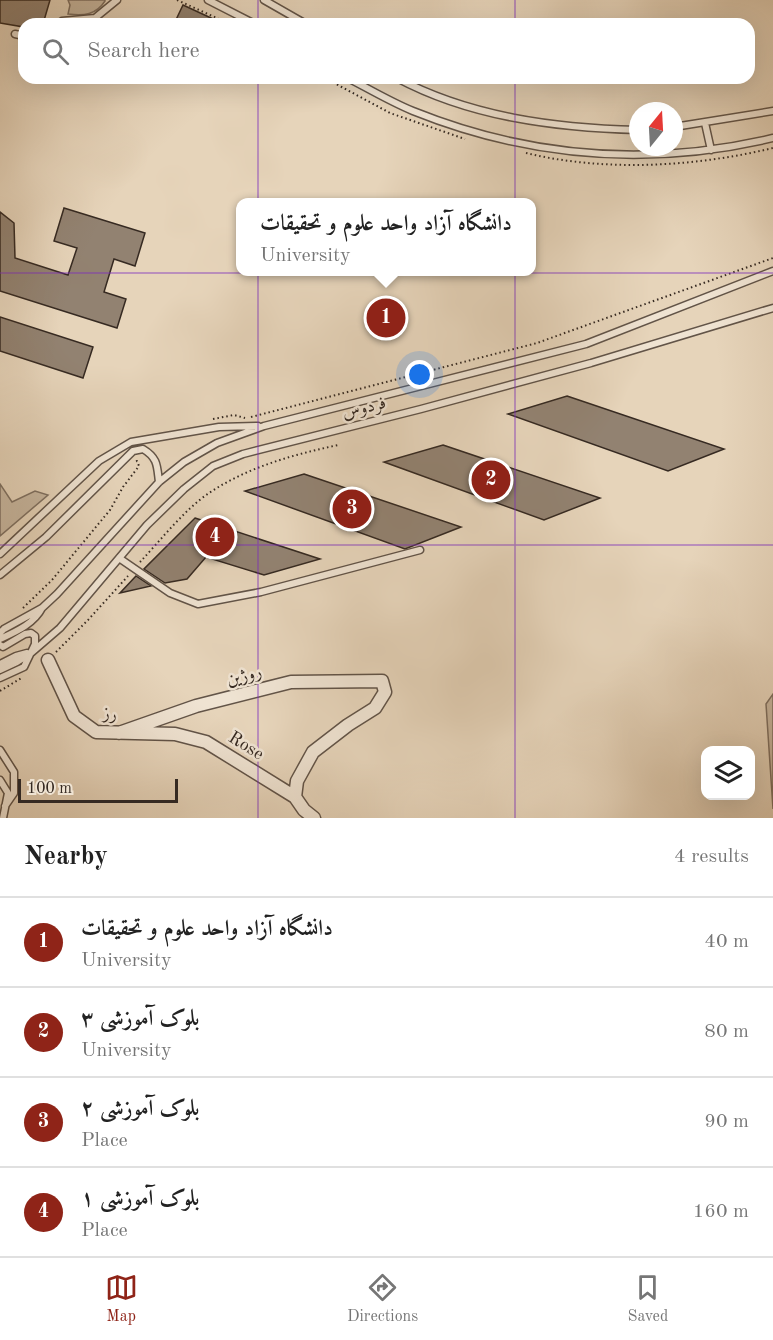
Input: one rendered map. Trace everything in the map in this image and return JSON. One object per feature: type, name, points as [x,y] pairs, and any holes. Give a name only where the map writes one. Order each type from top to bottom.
[{"type":"street","name":"رز","points":[[48,660],[74,716],[96,732],[175,734]]},
{"type":"street","name":"روژین","points":[[119,733],[196,706],[291,682],[382,681],[385,692],[375,708],[313,752],[297,781],[295,797]]},
{"type":"street","name":"Rose","points":[[175,734],[206,742],[295,797]]},
{"type":"street","points":[[295,797],[304,810],[314,818]]},
{"type":"lane","points":[[95,18],[117,0]]},
{"type":"lane","points":[[208,0],[243,18]]},
{"type":"lane","points":[[264,0],[296,18]]},
{"type":"lane","points":[[360,84],[412,111],[473,132],[535,147],[594,154],[648,155],[711,150],[773,138]]},
{"type":"lane","points":[[408,84],[420,91],[469,106],[540,123],[590,129],[629,130]]},
{"type":"lane","points":[[683,126],[773,111]]},
{"type":"lane","points":[[705,123],[711,150]]},
{"type":"lane","name":"فردوس","points":[[0,639],[24,627],[38,615],[159,482],[184,462],[217,443],[264,426],[586,344],[773,272]]},
{"type":"lane","name":"فردوس","points":[[31,652],[60,628],[147,525],[184,489],[213,466],[243,454],[421,410],[773,308]]},
{"type":"lane","points":[[0,554],[99,461],[131,442],[219,427],[264,426]]},
{"type":"lane","points":[[0,575],[46,537],[133,452],[143,449],[153,455],[159,482]]},
{"type":"lane","points":[[119,558],[170,593],[198,604],[261,592],[420,550]]},
{"type":"lane","points":[[0,633],[42,608]]},
{"type":"lane","points":[[0,645],[3,647],[25,634],[30,633],[35,636],[35,644],[24,667],[0,678]]},
{"type":"lane","points":[[0,664],[31,652]]},
{"type":"lane","points":[[0,670],[31,652]]},
{"type":"lane","points":[[0,750],[14,772],[14,793],[5,806]]},
{"type":"lane","points":[[0,780],[8,793],[3,818]]},
{"type":"path","points":[[177,0],[217,18]]},
{"type":"path","points":[[211,419],[234,415],[248,418],[537,343],[773,258]]},
{"type":"path","points":[[48,660],[170,530],[207,494],[248,471],[289,456],[338,445]]},
{"type":"path","points":[[22,609],[52,580],[110,510],[123,487],[139,466],[137,461],[129,464]]},
{"type":"path","points":[[0,692],[25,676]]},
{"type":"shaded area","points":[[68,0],[105,1],[94,12],[79,15],[68,14],[70,5]]},
{"type":"shaded area","points":[[0,484],[12,502],[35,491],[48,495],[0,536]]},
{"type":"shaded area","points":[[773,694],[773,809],[766,704]]},
{"type":"building","points":[[0,0],[50,0],[45,18],[18,18],[18,26],[0,23]]},
{"type":"building","points":[[183,5],[211,18],[177,18]]},
{"type":"building","points":[[64,208],[145,233],[135,266],[114,259],[104,292],[126,299],[117,328],[0,291],[0,212],[14,223],[15,258],[68,275],[77,248],[54,241]]},
{"type":"building","points":[[0,317],[93,347],[83,378],[0,351]]},
{"type":"building","points":[[567,396],[724,449],[668,471],[508,414]]},
{"type":"building","points":[[443,445],[600,498],[544,520],[384,462]]},
{"type":"building","points":[[304,474],[461,527],[405,549],[245,491]]},
{"type":"building","points":[[195,518],[320,559],[264,575],[206,557],[187,579],[165,583],[144,569]]},
{"type":"building","points":[[136,576],[151,586],[120,593]]},
{"type":"place","name":"دانشگاه آزاد واحد علوم و تحقیقات","points":[[386,318]]},
{"type":"place","name":"بلوک آموزشی ۳","points":[[491,480]]},
{"type":"place","name":"بلوک آموزشی ۲","points":[[352,509]]},
{"type":"place","name":"بلوک آموزشی ۱","points":[[215,537]]}]
